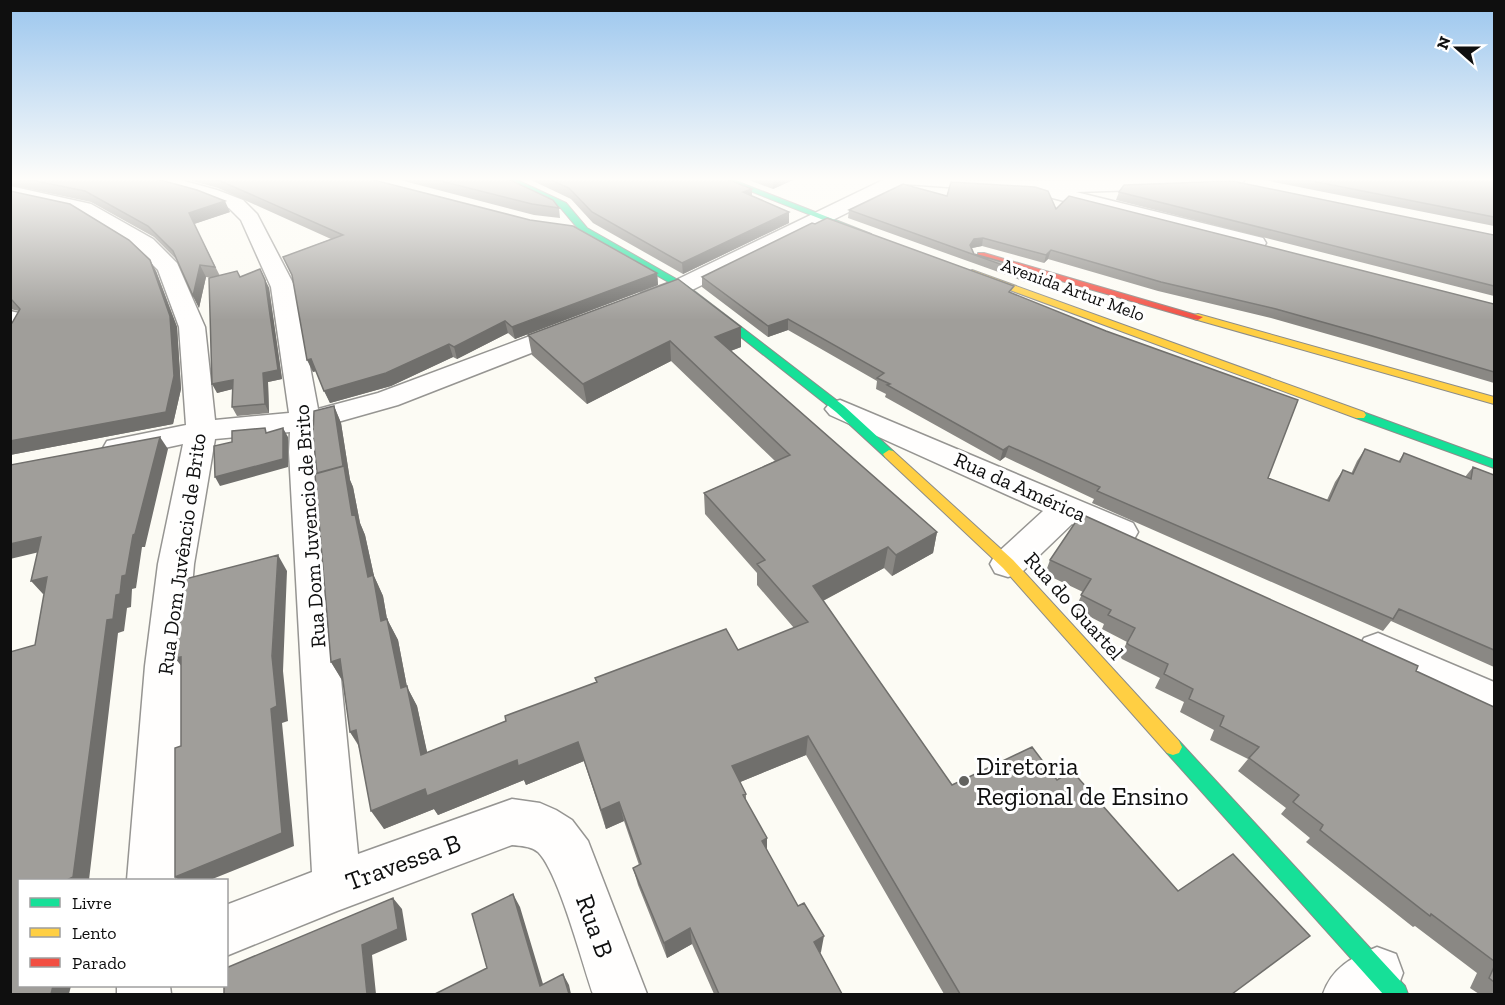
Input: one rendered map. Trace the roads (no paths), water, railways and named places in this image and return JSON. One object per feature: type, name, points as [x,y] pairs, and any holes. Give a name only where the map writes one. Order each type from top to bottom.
[{"type":"main road","points":[[581,226],[584,230]]},
{"type":"main road","points":[[860,226],[876,231]]},
{"type":"main road","name":"Rua do Quartel","points":[[584,230],[682,286],[840,409],[1008,564],[1375,987]]},
{"type":"main road","name":"Avenida Artur Melo","points":[[966,251],[1420,385],[1494,401]]},
{"type":"main road","name":"Avenida Artur Melo","points":[[955,266],[1417,430],[1494,464]]},
{"type":"street","name":"Rua Dom Juvêncio de Brito","points":[[114,226],[145,244],[170,268],[192,327],[201,431],[175,576],[165,666],[151,879]]},
{"type":"street","name":"Rua Dom Juvencio de Brito","points":[[254,226],[283,287],[305,421],[304,452],[337,886]]},
{"type":"street","points":[[553,226],[584,230]]},
{"type":"street","points":[[626,307],[682,286],[803,226]]},
{"type":"street","points":[[1186,226],[1275,249]]},
{"type":"street","points":[[10,318],[13,320],[10,329]]},
{"type":"street","points":[[90,453],[201,431],[305,421],[388,399],[592,320]]},
{"type":"street","name":"Rua da América","points":[[840,409],[1145,543]]},
{"type":"street","points":[[1008,564],[1068,508]]},
{"type":"street","points":[[1352,637],[1494,701]]},
{"type":"street","name":"Travessa B","points":[[228,930],[337,886],[512,822],[540,826],[555,836],[571,858]]},
{"type":"street","name":"Rua B","points":[[571,858],[620,994]]},
{"type":"place","name":"Diretoria Regional de Ensino","points":[[964,781]]}]
